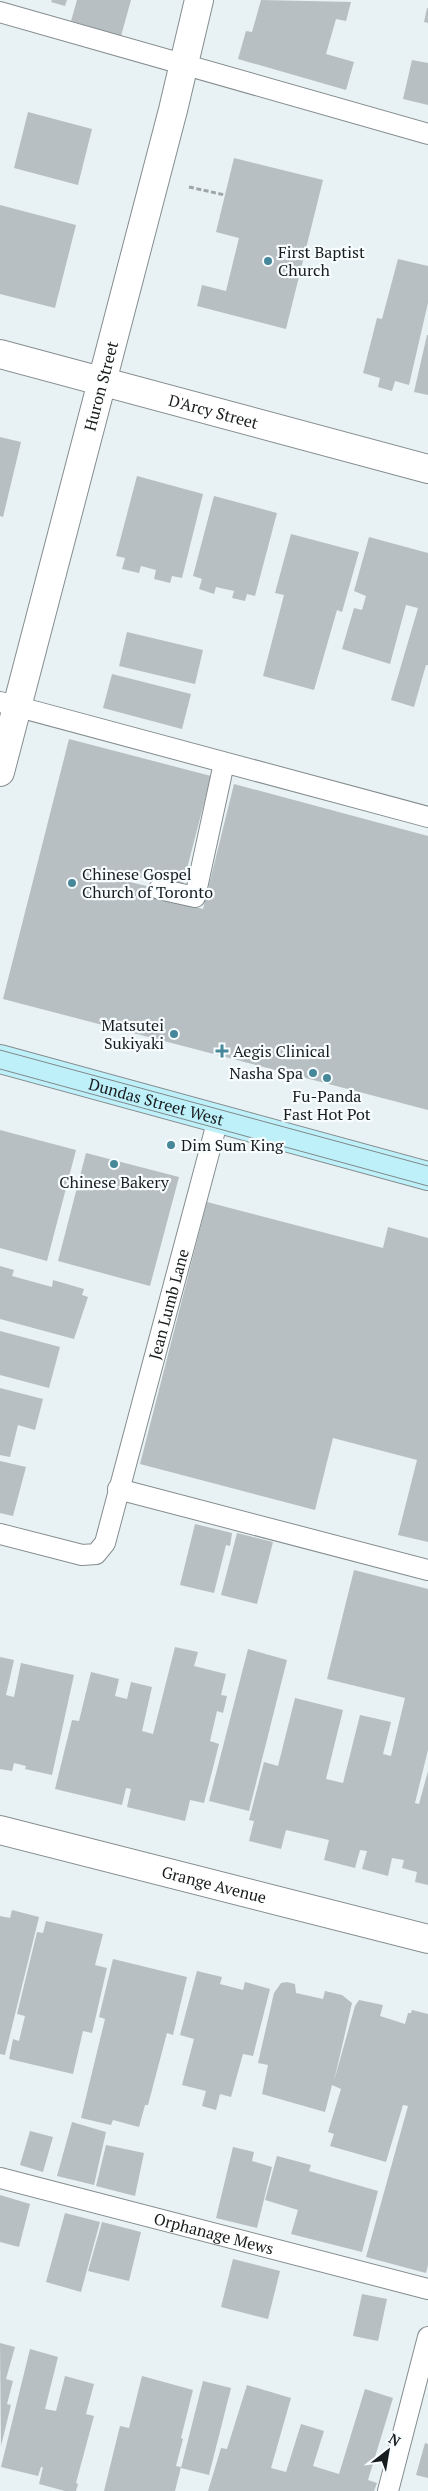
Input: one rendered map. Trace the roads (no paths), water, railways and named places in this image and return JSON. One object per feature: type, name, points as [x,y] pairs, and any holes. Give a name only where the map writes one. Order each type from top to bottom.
[{"type":"main road","name":"Dundas Street West","points":[[0,1059],[428,1176]]},
{"type":"street","name":"Huron Street","points":[[0,772],[9,704],[102,383],[199,0]]},
{"type":"street","name":"D'Arcy Street","points":[[0,354],[102,383],[428,469]]},
{"type":"street","name":"Grange Avenue","points":[[0,1830],[428,1939]]},
{"type":"lane","points":[[0,12],[428,134]]},
{"type":"lane","points":[[9,704],[428,817]]},
{"type":"lane","points":[[159,888],[195,897],[224,763]]},
{"type":"lane","name":"Jean Lumb Lane","points":[[0,1534],[82,1555],[96,1554],[104,1543],[218,1119]]},
{"type":"lane","points":[[118,1489],[428,1570]]},
{"type":"lane","name":"Orphanage Mews","points":[[0,2178],[428,2289]]},
{"type":"lane","points":[[388,2491],[428,2337]]},
{"type":"tram line","points":[[0,1050],[428,1166]]},
{"type":"tram line","points":[[0,1069],[428,1186]]},
{"type":"place","name":"First Baptist Church","points":[[268,261]]},
{"type":"place","name":"Chinese Gospel Church of Toronto","points":[[72,883]]},
{"type":"place","name":"Matsutei Sukiyaki","points":[[174,1034]]},
{"type":"place","name":"Aegis Clinical","points":[[222,1051]]},
{"type":"place","name":"Nasha Spa","points":[[313,1073]]},
{"type":"place","name":"Fu-Panda Fast Hot Pot","points":[[327,1078]]},
{"type":"place","name":"Dim Sum King","points":[[171,1145]]},
{"type":"place","name":"Chinese Bakery","points":[[114,1164]]}]
